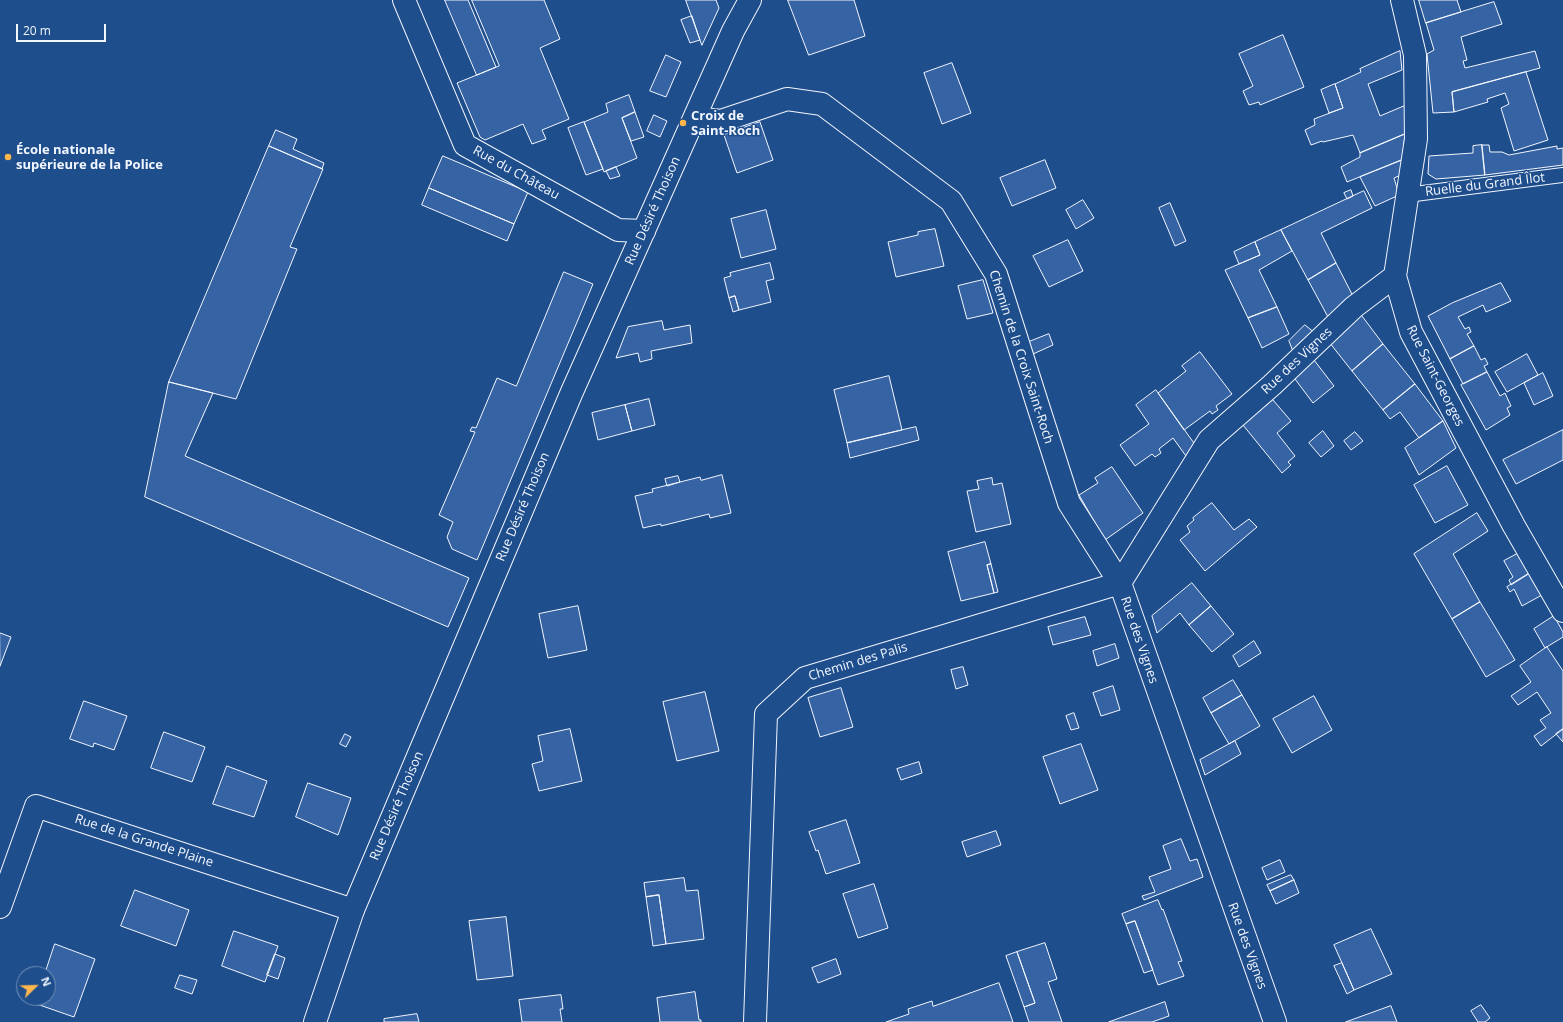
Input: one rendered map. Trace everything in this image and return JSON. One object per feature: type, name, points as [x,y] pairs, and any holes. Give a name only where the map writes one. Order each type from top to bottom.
[{"type":"street","name":"Rue du Château","points":[[404,0],[465,145],[618,230],[644,231]]},
{"type":"street","name":"Rue Désiré Thoison","points":[[315,1022],[353,910],[571,394],[734,31],[750,0]]},
{"type":"street","name":"Rue Saint-Georges","points":[[1402,0],[1415,55],[1416,139],[1395,276],[1410,332],[1514,526],[1563,611]]},
{"type":"street","name":"Chemin de la Croix Saint-Roch","points":[[695,118],[721,121],[787,99],[822,104],[951,201],[996,274],[1069,503],[1120,583]]},
{"type":"street","name":"Rue des Vignes","points":[[1275,1022],[1120,583],[1209,440],[1272,386],[1354,307],[1395,276]]},
{"type":"street","name":"Chemin des Palis","points":[[755,1022],[766,714],[804,678],[1120,583]]},
{"type":"street","name":"Rue de la Grande Plaine","points":[[0,907],[36,806],[353,910]]},
{"type":"lane","name":"Ruelle du Grand Îlot","points":[[1407,195],[1563,175]]},
{"type":"building","points":[[445,0],[468,0],[496,67],[477,75]]},
{"type":"building","points":[[472,0],[544,0],[560,39],[540,48],[569,119],[542,130],[546,139],[532,144],[523,124],[485,140],[480,137],[457,83],[499,66]]},
{"type":"building","points":[[686,0],[716,0],[719,8],[702,45]]},
{"type":"building","points":[[788,0],[854,0],[865,36],[809,55]]},
{"type":"building","points":[[1419,0],[1457,0],[1461,12],[1426,23]]},
{"type":"building","points":[[1494,2],[1502,24],[1461,37],[1467,60],[1463,61],[1465,68],[1535,51],[1540,68],[1452,92],[1454,112],[1433,113],[1427,54],[1434,50],[1426,23]]},
{"type":"building","points":[[692,16],[700,40],[690,43],[681,20]]},
{"type":"building","points":[[1283,35],[1304,87],[1260,105],[1259,102],[1249,105],[1243,91],[1253,86],[1239,54]]},
{"type":"building","points":[[1400,51],[1402,70],[1368,84],[1380,116],[1406,105],[1405,134],[1360,153],[1353,135],[1322,141],[1311,145],[1305,130],[1315,125],[1314,119],[1343,108],[1335,84],[1361,72],[1360,69]]},
{"type":"building","points":[[666,55],[681,62],[666,97],[650,91]]},
{"type":"building","points":[[952,63],[971,113],[942,124],[924,73]]},
{"type":"building","points":[[1526,72],[1548,140],[1514,151],[1501,108],[1509,104],[1505,93],[1487,99],[1488,102],[1454,112],[1452,92]]},
{"type":"building","points":[[1335,84],[1343,108],[1329,113],[1321,90]]},
{"type":"building","points":[[629,95],[635,112],[622,118],[637,158],[604,172],[584,122],[608,112],[606,104]]},
{"type":"building","points":[[635,112],[644,137],[631,141],[622,118]]},
{"type":"building","points":[[654,115],[667,121],[660,137],[647,131]]},
{"type":"building","points":[[584,122],[603,169],[586,175],[568,128]]},
{"type":"building","points":[[760,122],[773,160],[737,173],[724,135]]},
{"type":"building","points":[[276,130],[297,139],[293,149],[324,163],[322,169],[269,146]]},
{"type":"building","points":[[1405,134],[1402,160],[1347,182],[1341,167],[1360,157],[1360,153]]},
{"type":"building","points":[[1482,145],[1489,145],[1490,152],[1502,152],[1509,155],[1557,146],[1557,149],[1563,148],[1563,165],[1485,175]]},
{"type":"building","points":[[1482,145],[1485,175],[1436,179],[1428,174],[1429,156],[1473,153],[1473,146]]},
{"type":"building","points":[[269,146],[323,169],[290,247],[297,249],[236,399],[169,382]]},
{"type":"building","points":[[443,156],[528,192],[514,224],[429,188]]},
{"type":"building","points":[[1045,160],[1056,188],[1012,206],[1000,178]]},
{"type":"building","points":[[1402,160],[1401,175],[1394,178],[1399,195],[1375,206],[1360,177]]},
{"type":"building","points":[[616,167],[620,176],[610,179],[606,171]]},
{"type":"building","points":[[429,188],[514,224],[507,241],[422,205]]},
{"type":"building","points":[[1351,190],[1353,196],[1347,199],[1344,193]]},
{"type":"building","points":[[1364,191],[1372,208],[1321,233],[1336,263],[1308,280],[1281,230]]},
{"type":"building","points":[[1083,200],[1094,218],[1076,229],[1066,210]]},
{"type":"building","points":[[1170,203],[1186,241],[1175,246],[1159,208]]},
{"type":"building","points":[[766,210],[776,249],[741,258],[731,219]]},
{"type":"building","points":[[935,229],[944,266],[896,277],[888,242],[918,235],[918,232]]},
{"type":"building","points":[[1281,230],[1292,251],[1259,270],[1277,307],[1248,318],[1225,270],[1260,255],[1255,242]]},
{"type":"building","points":[[1068,240],[1083,271],[1049,287],[1033,256]]},
{"type":"building","points":[[1255,242],[1260,255],[1239,264],[1234,252]]},
{"type":"building","points":[[770,263],[774,279],[766,281],[771,302],[739,310],[735,296],[729,298],[724,278],[731,276],[730,273]]},
{"type":"building","points":[[1336,263],[1354,298],[1328,317],[1308,280]]},
{"type":"building","points":[[564,272],[593,284],[477,560],[452,549],[447,537],[453,522],[439,515],[475,432],[470,431],[472,427],[476,428],[497,378],[516,386]]},
{"type":"building","points":[[983,280],[993,313],[967,319],[958,286]]},
{"type":"building","points":[[1501,283],[1511,301],[1486,312],[1483,305],[1458,317],[1465,329],[1469,327],[1471,332],[1467,334],[1474,346],[1450,359],[1428,316],[1452,303]]},
{"type":"building","points":[[735,296],[739,310],[733,312],[729,298]]},
{"type":"building","points":[[1277,307],[1289,334],[1262,348],[1248,318]]},
{"type":"building","points":[[1359,312],[1383,344],[1352,371],[1329,342]]},
{"type":"building","points":[[662,321],[664,330],[690,325],[692,343],[651,351],[652,359],[640,362],[638,353],[616,358],[628,327]]},
{"type":"building","points":[[1305,325],[1315,333],[1294,354],[1289,341]]},
{"type":"building","points":[[1049,334],[1053,345],[1033,354],[1029,342]]},
{"type":"building","points":[[1383,344],[1415,384],[1383,410],[1352,371]]},
{"type":"building","points":[[1474,346],[1481,360],[1485,358],[1488,364],[1484,366],[1487,372],[1463,384],[1450,359]]},
{"type":"building","points":[[1200,352],[1232,394],[1216,406],[1218,410],[1212,414],[1210,411],[1184,430],[1158,393],[1186,371],[1182,366]]},
{"type":"building","points":[[1527,354],[1538,375],[1507,392],[1495,372]]},
{"type":"building","points":[[1314,360],[1334,386],[1313,403],[1295,379]]},
{"type":"building","points":[[1487,372],[1500,396],[1505,393],[1511,406],[1507,408],[1510,415],[1486,430],[1461,385]]},
{"type":"building","points":[[1543,373],[1553,396],[1534,405],[1524,383]]},
{"type":"building","points":[[889,376],[902,430],[847,443],[834,390]]},
{"type":"building","points":[[169,382],[213,393],[185,456],[469,578],[448,627],[145,497]]},
{"type":"building","points":[[1415,384],[1443,421],[1419,438],[1400,412],[1390,419],[1383,410]]},
{"type":"building","points":[[1156,390],[1196,446],[1186,456],[1173,438],[1159,449],[1161,453],[1155,457],[1152,454],[1135,466],[1120,445],[1149,424],[1136,405]]},
{"type":"building","points":[[649,399],[655,425],[632,431],[625,405]]},
{"type":"building","points":[[1273,400],[1291,421],[1277,433],[1295,456],[1288,462],[1291,465],[1282,473],[1243,425]]},
{"type":"building","points":[[625,405],[632,431],[598,440],[592,413]]},
{"type":"building","points":[[1443,421],[1456,448],[1419,475],[1405,448]]},
{"type":"building","points":[[916,427],[919,440],[850,458],[847,443]]},
{"type":"building","points":[[1563,430],[1563,460],[1516,484],[1503,460]]},
{"type":"building","points":[[1323,431],[1334,446],[1321,457],[1309,443]]},
{"type":"building","points":[[1355,432],[1363,441],[1351,450],[1344,441]]},
{"type":"building","points":[[1447,466],[1468,505],[1435,523],[1414,485]]},
{"type":"building","points":[[1112,467],[1143,513],[1105,540],[1079,495],[1098,483],[1095,478]]},
{"type":"building","points":[[722,475],[731,513],[710,518],[709,514],[661,526],[661,524],[643,528],[635,496],[653,492],[652,489],[700,477],[701,480]]},
{"type":"building","points":[[678,476],[680,482],[667,486],[665,479]]},
{"type":"building","points":[[992,478],[993,485],[1002,483],[1011,524],[976,532],[967,491],[979,489],[977,481]]},
{"type":"building","points":[[1212,503],[1234,530],[1249,519],[1257,527],[1205,571],[1180,540],[1190,532],[1187,526],[1194,520],[1193,518]]},
{"type":"building","points":[[1477,513],[1488,531],[1453,554],[1480,602],[1452,619],[1414,554]]},
{"type":"building","points":[[985,542],[991,564],[987,565],[994,593],[961,601],[948,552]]},
{"type":"building","points":[[1519,553],[1530,573],[1511,585],[1509,580],[1513,577],[1504,561]]},
{"type":"building","points":[[991,564],[998,592],[994,593],[987,565]]},
{"type":"building","points":[[1530,573],[1542,595],[1522,606],[1514,589],[1510,592],[1507,587]]},
{"type":"building","points":[[1192,583],[1211,606],[1189,625],[1180,613],[1157,633],[1152,616]]},
{"type":"building","points":[[1480,602],[1515,660],[1486,677],[1452,619]]},
{"type":"building","points":[[578,606],[587,650],[548,658],[539,614]]},
{"type":"building","points":[[1211,606],[1234,634],[1212,652],[1189,625]]},
{"type":"building","points":[[1554,616],[1563,632],[1563,637],[1545,648],[1534,629]]},
{"type":"building","points":[[1085,617],[1091,635],[1053,645],[1048,627]]},
{"type":"building","points":[[0,633],[11,637],[0,666]]},
{"type":"building","points":[[1254,641],[1261,653],[1239,667],[1233,656]]},
{"type":"building","points":[[1115,644],[1119,658],[1097,666],[1093,651]]},
{"type":"building","points":[[1547,647],[1563,671],[1563,729],[1541,746],[1534,736],[1546,728],[1540,720],[1551,713],[1537,692],[1518,705],[1511,696],[1531,682],[1520,666]]},
{"type":"building","points":[[963,667],[968,685],[956,689],[951,670]]},
{"type":"building","points":[[1233,680],[1242,695],[1211,713],[1203,698]]},
{"type":"building","points":[[1113,686],[1120,710],[1101,716],[1093,693]]},
{"type":"building","points":[[841,688],[853,727],[820,737],[808,698]]},
{"type":"building","points":[[705,692],[719,751],[677,761],[663,702]]},
{"type":"building","points":[[1242,695],[1260,726],[1229,744],[1211,713]]},
{"type":"building","points":[[1314,696],[1332,730],[1292,753],[1273,719]]},
{"type":"building","points":[[84,701],[127,716],[114,750],[94,743],[93,747],[70,739]]},
{"type":"building","points":[[1074,713],[1079,728],[1071,730],[1066,716]]},
{"type":"building","points":[[570,729],[582,781],[539,791],[532,764],[543,761],[538,736]]},
{"type":"building","points":[[1563,729],[1563,742],[1556,734]]},
{"type":"building","points":[[164,732],[205,747],[192,782],[151,768]]},
{"type":"building","points":[[345,734],[351,737],[346,747],[340,744]]},
{"type":"building","points":[[1235,741],[1241,754],[1205,775],[1200,760]]},
{"type":"building","points":[[1081,744],[1098,790],[1060,804],[1043,757]]},
{"type":"building","points":[[919,762],[922,773],[901,780],[897,769]]},
{"type":"building","points":[[227,766],[267,781],[254,817],[213,804]]},
{"type":"building","points":[[308,783],[351,798],[338,835],[296,817]]},
{"type":"building","points":[[846,820],[860,863],[826,874],[818,850],[816,851],[809,832]]},
{"type":"building","points":[[996,831],[1001,845],[967,857],[962,842]]},
{"type":"building","points":[[1181,839],[1190,861],[1197,859],[1203,877],[1144,900],[1142,896],[1155,892],[1149,877],[1171,869],[1163,846]]},
{"type":"building","points":[[1280,860],[1285,872],[1267,880],[1262,868]]},
{"type":"building","points":[[1291,875],[1294,880],[1270,891],[1267,885]]},
{"type":"building","points":[[684,878],[686,891],[698,890],[704,939],[666,944],[659,895],[646,897],[644,883]]},
{"type":"building","points":[[1294,880],[1299,893],[1276,904],[1270,891]]},
{"type":"building","points":[[874,884],[888,928],[858,938],[843,894]]},
{"type":"building","points":[[135,890],[189,910],[176,946],[121,926]]},
{"type":"building","points":[[659,895],[666,944],[653,946],[646,897]]},
{"type":"building","points":[[1158,900],[1162,910],[1163,909],[1182,961],[1178,962],[1184,976],[1158,985],[1135,921],[1126,924],[1122,914]]},
{"type":"building","points":[[506,917],[513,976],[477,980],[469,921]]},
{"type":"building","points":[[1135,921],[1153,970],[1144,973],[1126,924]]},
{"type":"building","points":[[1371,929],[1392,974],[1354,990],[1334,945]]},
{"type":"building","points":[[234,931],[278,946],[265,982],[222,966]]},
{"type":"building","points":[[1045,943],[1057,979],[1048,982],[1062,1022],[1029,1022],[1024,1007],[1035,1003],[1017,952]]},
{"type":"building","points":[[55,944],[95,959],[74,1017],[42,1006],[56,1006],[56,966],[48,966]]},
{"type":"building","points":[[1017,952],[1035,1003],[1024,1007],[1006,956]]},
{"type":"building","points":[[275,954],[285,958],[278,979],[267,975]]},
{"type":"building","points":[[836,959],[841,974],[818,983],[812,968]]},
{"type":"building","points":[[1342,963],[1354,990],[1347,994],[1334,966]]},
{"type":"building","points":[[180,975],[197,980],[192,994],[175,988]]},
{"type":"building","points":[[999,983],[1013,1022],[886,1022],[909,1014],[908,1009],[932,1001],[933,1006]]},
{"type":"building","points":[[695,992],[699,1020],[701,1020],[701,1022],[660,1022],[657,998]]},
{"type":"building","points":[[561,995],[563,1009],[560,1009],[562,1022],[522,1022],[519,1000]]},
{"type":"building","points":[[1165,1002],[1169,1016],[1152,1022],[1109,1022]]},
{"type":"building","points":[[1481,1005],[1490,1018],[1485,1022],[1478,1022],[1471,1011]]},
{"type":"building","points":[[1391,1006],[1397,1022],[1346,1022]]},
{"type":"building","points":[[417,1014],[419,1022],[384,1022],[384,1019]]},
{"type":"place","name":"Croix de Saint-Roch","points":[[683,123]]},
{"type":"place","name":"École nationale supérieure de la Police","points":[[8,157]]}]
